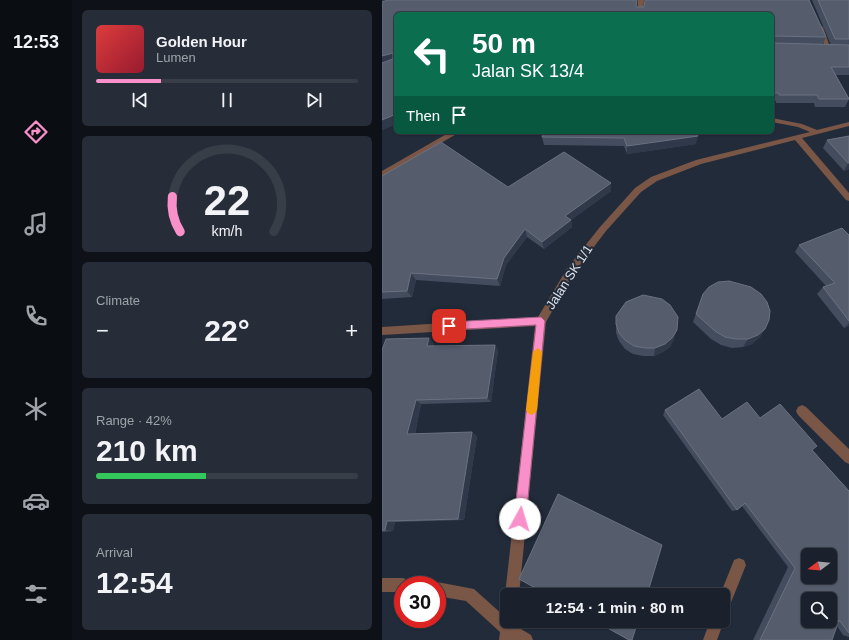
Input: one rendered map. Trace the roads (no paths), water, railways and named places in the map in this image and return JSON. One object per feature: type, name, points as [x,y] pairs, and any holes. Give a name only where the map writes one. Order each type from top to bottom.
[{"type":"street","points":[[640,12],[641,0]]},
{"type":"street","points":[[817,21],[833,49],[822,49]]},
{"type":"street","points":[[774,120],[800,125],[816,132]]},
{"type":"street","name":"Jalan SK 1/1","points":[[513,588],[541,321],[571,270],[603,229],[638,190],[654,179],[698,162],[849,124]]},
{"type":"street","points":[[382,174],[452,134]]},
{"type":"street","points":[[797,137],[849,198]]},
{"type":"street","points":[[382,331],[541,321]]},
{"type":"street","points":[[802,411],[849,458]]},
{"type":"street","points":[[730,588],[739,565]]},
{"type":"street","points":[[382,585],[394,585]]},
{"type":"street","points":[[446,590],[469,594],[508,630],[526,640]]},
{"type":"street","points":[[710,640],[714,628]]}]
